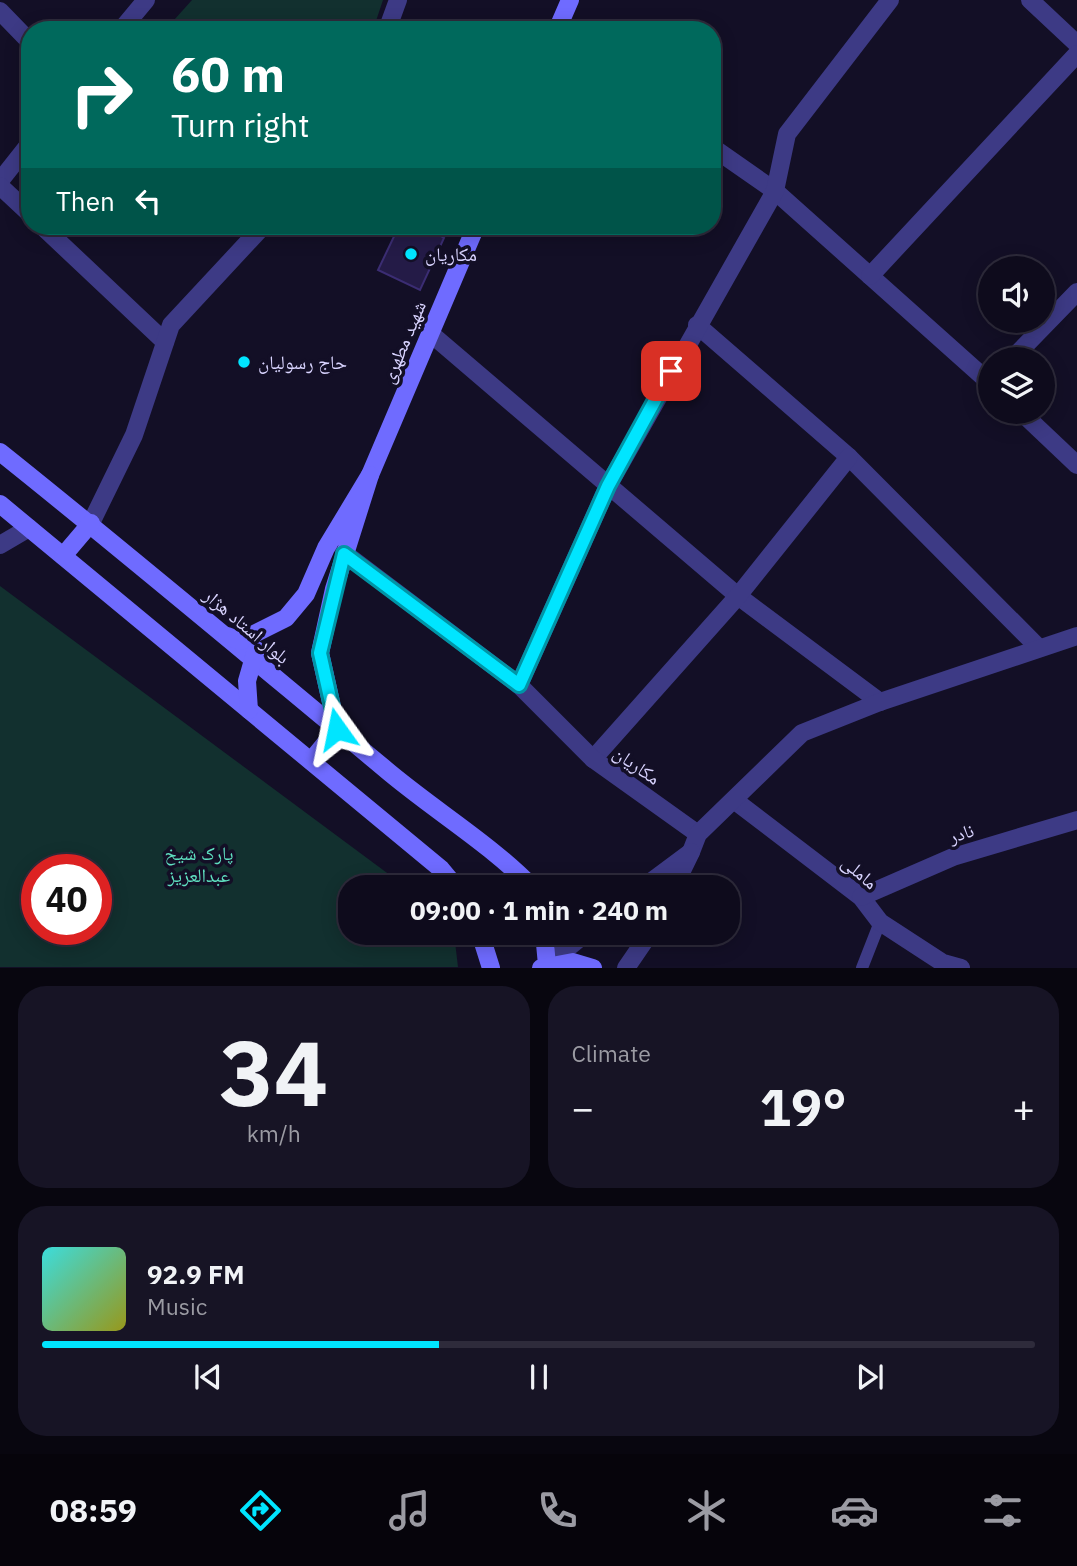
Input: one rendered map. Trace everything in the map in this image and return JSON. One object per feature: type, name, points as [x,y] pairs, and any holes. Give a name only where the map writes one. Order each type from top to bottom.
[{"type":"main road","points":[[561,21],[570,0]]},
{"type":"main road","name":"شهید مطهری","points":[[370,475],[472,235]]},
{"type":"main road","name":"بلوار استاد هژار","points":[[0,452],[90,523],[418,797],[520,875]]},
{"type":"main road","points":[[311,761],[337,729],[320,653],[344,554],[370,475]]},
{"type":"main road","points":[[249,710],[247,681],[261,631],[286,618],[306,594],[326,548],[370,475]]},
{"type":"main road","points":[[0,504],[446,875]]},
{"type":"main road","points":[[63,556],[90,523]]},
{"type":"main road","points":[[224,634],[240,641],[286,618]]},
{"type":"main road","points":[[484,945],[491,968]]},
{"type":"main road","points":[[544,945],[544,966],[573,962],[593,968]]},
{"type":"street","points":[[128,21],[146,0]]},
{"type":"street","points":[[390,21],[398,0]]},
{"type":"street","points":[[519,685],[608,486],[775,191],[787,134],[890,0]]},
{"type":"street","points":[[1030,0],[1077,44]]},
{"type":"street","points":[[0,11],[21,33]]},
{"type":"street","points":[[870,276],[1077,54]]},
{"type":"street","points":[[721,153],[775,191],[978,371]]},
{"type":"street","points":[[21,155],[0,184],[21,206]]},
{"type":"street","points":[[52,235],[165,342]]},
{"type":"street","points":[[90,523],[134,435],[170,324],[254,235]]},
{"type":"street","points":[[1024,347],[1077,292]]},
{"type":"street","points":[[697,325],[849,457],[1039,648]]},
{"type":"street","points":[[430,333],[738,596],[880,702]]},
{"type":"street","points":[[1034,424],[1077,465]]},
{"type":"street","points":[[593,759],[738,596],[849,457]]},
{"type":"street","points":[[0,545],[29,528]]},
{"type":"street","name":"مکاریان","points":[[344,554],[519,685],[593,759],[698,834]]},
{"type":"street","points":[[680,875],[698,834],[802,733],[880,702],[1077,636]]},
{"type":"street","name":"ماملی","points":[[734,800],[861,897],[880,922],[943,963],[961,968]]},
{"type":"street","name":"نادر","points":[[861,897],[953,857],[1077,820]]},
{"type":"street","points":[[661,875],[691,852]]},
{"type":"street","points":[[544,966],[571,945]]},
{"type":"street","points":[[626,968],[642,945]]},
{"type":"lane","points":[[862,968],[880,922]]},
{"type":"green space","points":[[192,0],[383,0],[376,21],[173,21]]},
{"type":"green space","name":"پارک شیخ عبدالعزیز","points":[[0,586],[390,875],[338,875],[338,945],[455,945],[458,967],[0,967]]},
{"type":"building","name":"مکاریان","points":[[395,235],[439,235],[444,238],[420,290],[378,270]]},
{"type":"place","name":"مکاریان","points":[[411,254]]},
{"type":"place","name":"حاج رسولیان","points":[[244,362]]},
{"type":"route","points":[[337,729],[320,653],[344,554],[519,685],[608,486],[671,371]]}]
